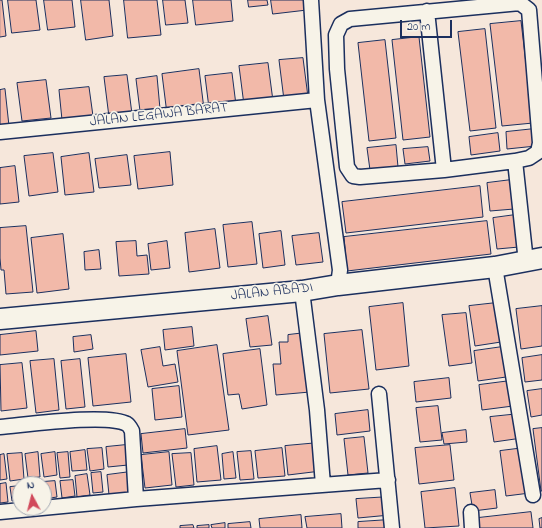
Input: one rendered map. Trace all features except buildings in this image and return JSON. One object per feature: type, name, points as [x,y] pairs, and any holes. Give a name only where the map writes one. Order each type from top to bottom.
[{"type":"street","points":[[311,0],[317,100],[340,270],[338,284]]},
{"type":"street","points":[[520,3],[529,10],[540,144],[538,152],[529,158],[515,161],[444,170],[360,177],[353,176],[346,167],[337,69],[336,35],[341,24],[350,20],[520,3]]},
{"type":"street","points":[[427,12],[444,170]]},
{"type":"street","name":"JALAN LEGAWA BARAT","points":[[0,132],[317,100]]},
{"type":"street","points":[[515,161],[534,260]]},
{"type":"street","name":"JALAN ABADI","points":[[0,319],[302,291],[338,284],[495,267],[534,260]]},
{"type":"street","points":[[495,267],[533,495]]},
{"type":"street","points":[[302,291],[318,410],[323,485]]},
{"type":"street","points":[[378,394],[392,528]]},
{"type":"street","points":[[0,427],[84,419],[115,420],[128,424],[132,431],[136,499]]},
{"type":"street","points":[[0,512],[136,499],[388,480]]},
{"type":"street","points":[[471,512],[472,528]]}]
